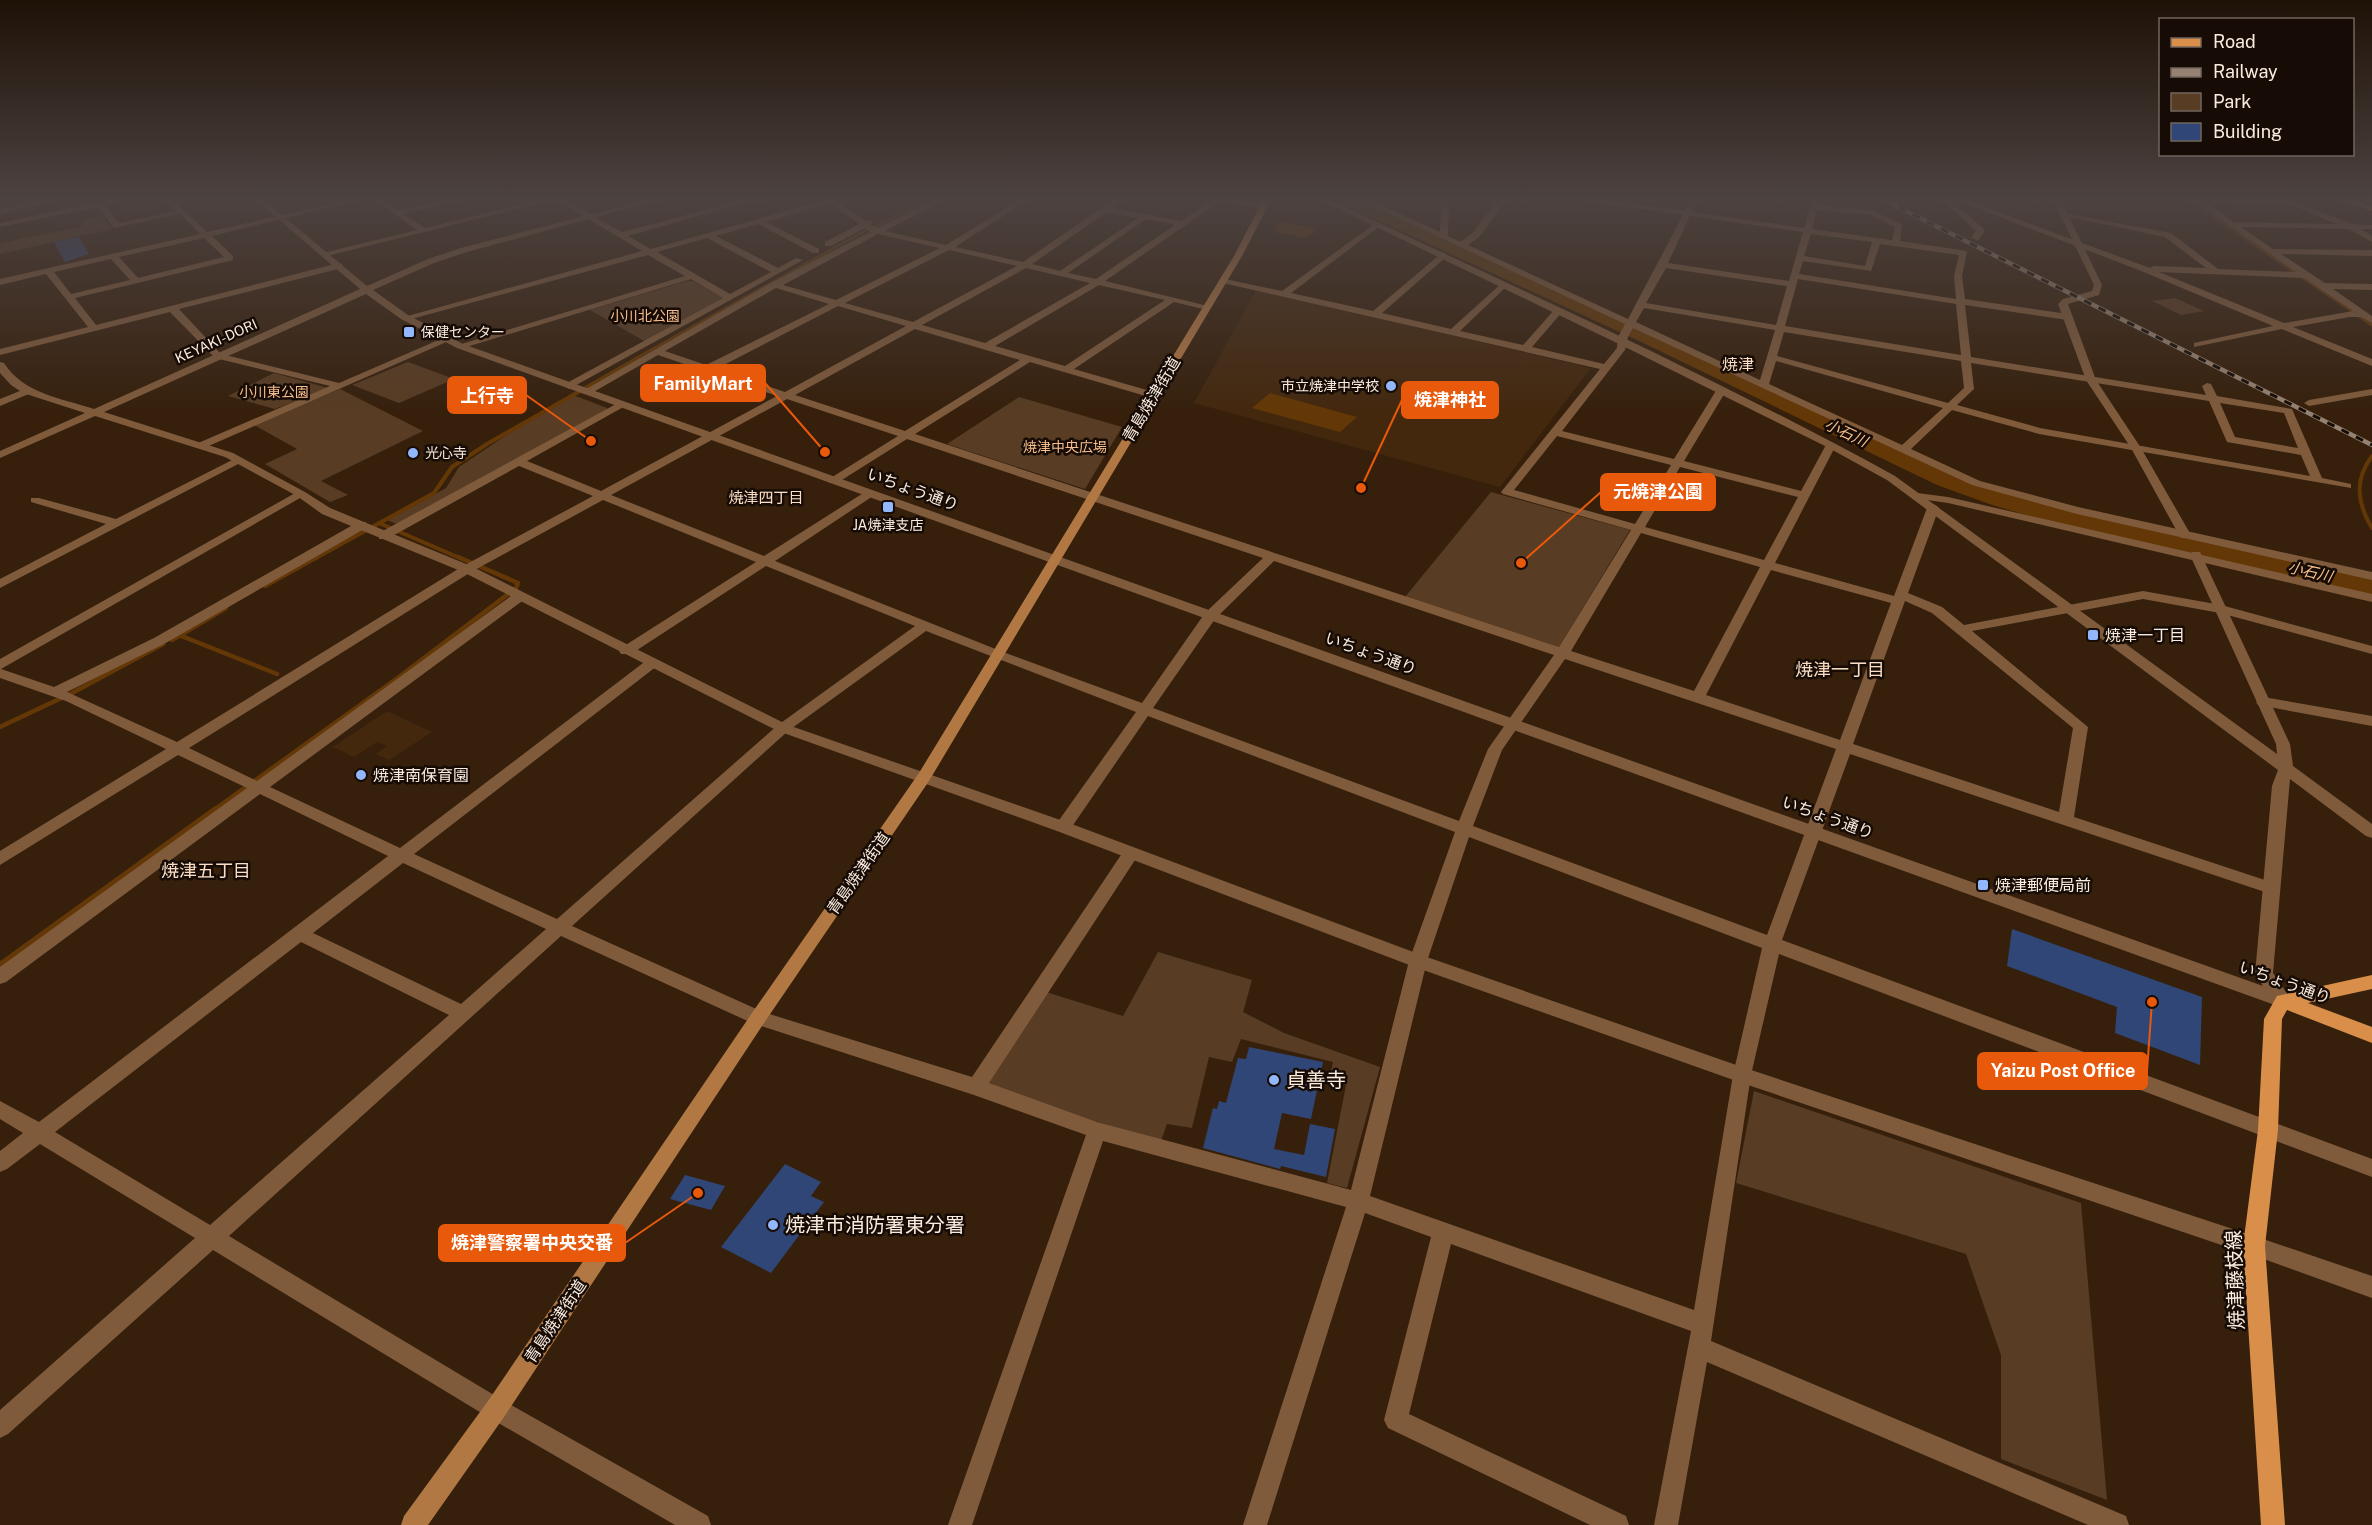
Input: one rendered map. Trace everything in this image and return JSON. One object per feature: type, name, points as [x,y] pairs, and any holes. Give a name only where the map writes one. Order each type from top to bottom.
[{"type":"main road","name":"青島焼津街道","points":[[413,1525],[496,1409],[758,1018],[924,777],[1228,271]]},
{"type":"main road","points":[[2283,1001],[2372,982]]},
{"type":"main road","name":"いちょう通り","points":[[2283,1001],[2372,1035]]},
{"type":"main road","name":"焼津藤枝線","points":[[2273,1525],[2254,1246],[2268,1130],[2273,1019],[2283,1001]]},
{"type":"street","points":[[0,282],[52,271]]},
{"type":"street","points":[[127,271],[136,281]]},
{"type":"street","points":[[70,297],[175,271]]},
{"type":"street","points":[[0,352],[318,271]]},
{"type":"street","name":"いちょう通り","points":[[345,271],[365,290],[407,319],[460,346],[2283,1001]]},
{"type":"street","name":"KEYAKI-DORI","points":[[0,455],[410,271]]},
{"type":"street","points":[[407,319],[577,271]]},
{"type":"street","points":[[684,271],[730,298]]},
{"type":"street","points":[[570,387],[777,271]]},
{"type":"street","points":[[585,392],[797,271]]},
{"type":"street","points":[[707,369],[902,271]]},
{"type":"street","points":[[0,859],[177,751],[466,569],[1014,271]]},
{"type":"street","points":[[1054,271],[1207,307]]},
{"type":"street","points":[[986,347],[1114,271]]},
{"type":"street","points":[[1284,294],[1314,271]]},
{"type":"street","points":[[1375,315],[1425,271]]},
{"type":"street","points":[[1475,271],[1623,339],[1891,478],[2372,832]]},
{"type":"street","points":[[1522,271],[1956,475],[1995,489],[2077,510],[2372,576]]},
{"type":"street","points":[[1659,271],[1623,339],[1622,348],[1507,492],[1937,610],[2081,727],[2066,819]]},
{"type":"street","points":[[1716,271],[1960,301],[2068,317]]},
{"type":"street","points":[[1764,385],[1794,271]]},
{"type":"street","points":[[1903,450],[1969,389],[1959,271]]},
{"type":"street","points":[[2090,271],[2099,289],[2091,296],[2066,301],[2063,304],[2091,379],[2136,448],[2184,533],[2283,744],[2286,769],[2280,786],[2264,974],[2283,1001]]},
{"type":"street","points":[[2150,271],[2372,363]]},
{"type":"street","points":[[2219,271],[2305,275]]},
{"type":"street","points":[[2300,271],[2372,320]]},
{"type":"street","points":[[49,272],[94,328]]},
{"type":"street","points":[[460,346],[693,276]]},
{"type":"street","points":[[1223,280],[1605,367]]},
{"type":"street","points":[[774,285],[835,305],[1153,395]]},
{"type":"street","points":[[1453,332],[1503,285]]},
{"type":"street","points":[[2321,286],[2372,287]]},
{"type":"street","points":[[1066,370],[1173,299]]},
{"type":"street","points":[[1640,305],[2288,411],[2317,480]]},
{"type":"street","points":[[172,308],[218,356],[340,386]]},
{"type":"street","points":[[1525,349],[1558,311]]},
{"type":"street","points":[[2197,345],[2284,326],[2350,314],[2363,314]]},
{"type":"street","points":[[200,446],[446,340]]},
{"type":"street","points":[[657,352],[2271,888]]},
{"type":"street","points":[[1771,357],[2039,431],[2347,486]]},
{"type":"street","points":[[833,481],[1028,359]]},
{"type":"street","points":[[0,365],[6,376],[17,387],[27,392],[230,455],[301,494],[326,511],[466,569],[783,728],[1063,827],[1418,961],[1742,1075],[2372,1287]]},
{"type":"street","points":[[2207,386],[2231,440],[2305,452]]},
{"type":"street","points":[[1255,1525],[1358,1201],[1418,961],[1464,829],[1495,749],[1563,652],[1721,391]]},
{"type":"street","points":[[0,403],[27,392]]},
{"type":"street","points":[[2309,403],[2372,392]]},
{"type":"street","points":[[2355,395],[2372,403]]},
{"type":"street","points":[[383,536],[622,405]]},
{"type":"street","points":[[1554,432],[1804,495]]},
{"type":"street","points":[[1697,698],[1831,445]]},
{"type":"street","points":[[0,584],[238,460]]},
{"type":"street","points":[[519,462],[998,655],[2372,1168]]},
{"type":"street","points":[[0,665],[301,494]]},
{"type":"street","points":[[626,651],[869,494]]},
{"type":"street","points":[[1917,496],[1948,500],[2372,598]]},
{"type":"street","points":[[35,500],[117,523]]},
{"type":"street","points":[[1666,1525],[1703,1324],[1742,1075],[1772,944],[1933,508]]},
{"type":"street","points":[[55,693],[159,641],[362,525]]},
{"type":"street","points":[[1063,827],[1143,709],[1210,616],[1271,557]]},
{"type":"street","points":[[1963,629],[2143,595],[2221,609],[2372,650]]},
{"type":"street","points":[[0,977],[520,596]]},
{"type":"street","points":[[0,1426],[783,728],[926,625]]},
{"type":"street","points":[[0,1163],[652,663]]},
{"type":"street","points":[[0,673],[55,693],[400,855],[758,1018],[976,1087],[1097,1131],[1358,1201],[1703,1324]]},
{"type":"street","points":[[2264,702],[2372,721]]},
{"type":"street","points":[[976,1087],[1131,853]]},
{"type":"street","points":[[298,933],[462,1013]]},
{"type":"street","points":[[0,1109],[214,1236],[496,1409],[699,1525]]},
{"type":"street","points":[[960,1525],[1097,1131]]},
{"type":"street","points":[[1443,1232],[1396,1420],[1617,1525]]},
{"type":"street","points":[[1698,1347],[2117,1525]]},
{"type":"shaded area","name":"市立焼津中学校","points":[[1256,290],[1591,368],[1500,487],[1194,403]]},
{"type":"shaded area","points":[[1270,393],[1357,417],[1340,432],[1252,408]]},
{"type":"shaded area","points":[[387,711],[432,732],[389,760],[376,754],[387,746],[377,742],[354,757],[333,747]]},
{"type":"green space","name":"小川北公園","points":[[693,281],[723,300],[646,342],[590,310]]},
{"type":"green space","points":[[2175,298],[2204,311],[2181,315],[2152,301]]},
{"type":"green space","points":[[408,362],[454,379],[399,403],[352,385]]},
{"type":"green space","name":"小川東公園","points":[[274,373],[328,388],[275,409],[228,396]]},
{"type":"green space","points":[[340,389],[423,431],[321,481],[348,495],[330,502],[265,464],[297,449],[254,425]]},
{"type":"green space","points":[[573,395],[607,408],[607,410],[397,524],[387,520],[446,488],[459,467]]},
{"type":"green space","name":"焼津中央広場","points":[[1019,397],[1122,427],[1085,489],[947,444]]},
{"type":"green space","points":[[1491,492],[1630,530],[1559,647],[1405,597]]},
{"type":"green space","points":[[1158,952],[1252,980],[1243,1012],[1284,1033],[1380,1067],[1347,1188],[1327,1183],[1346,1085],[1329,1081],[1333,1062],[1241,1039],[1232,1062],[1209,1057],[1192,1128],[1167,1124],[1161,1141],[1068,1113],[988,1083],[1046,992],[1123,1016]]},
{"type":"green space","points":[[1754,1091],[2081,1203],[2107,1500],[2001,1459],[2001,1355],[1966,1254],[1736,1183]]},
{"type":"building","points":[[2012,929],[2202,997],[2200,1065],[2115,1033],[2117,1007],[2007,966]]},
{"type":"building","name":"貞善寺","points":[[1249,1047],[1323,1062],[1311,1119],[1282,1113],[1274,1149],[1304,1155],[1310,1124],[1335,1129],[1326,1177],[1281,1166],[1280,1169],[1203,1148],[1213,1108],[1217,1109],[1219,1101],[1226,1103],[1238,1058],[1246,1059]]},
{"type":"building","name":"焼津市消防署東分署","points":[[785,1164],[821,1182],[811,1196],[824,1202],[771,1273],[721,1247]]},
{"type":"building","points":[[685,1175],[725,1186],[711,1210],[670,1199]]},
{"type":"waterway","points":[[635,359],[793,271]]},
{"type":"waterway","name":"小石川","points":[[1503,271],[1946,480],[2001,500],[2052,514],[2372,587]]},
{"type":"waterway","points":[[2293,271],[2372,325]]},
{"type":"waterway","points":[[379,523],[434,493],[452,467],[487,444],[638,358]]},
{"type":"waterway","points":[[2372,456],[2366,465],[2360,483],[2363,510],[2372,528]]},
{"type":"waterway","points":[[314,559],[379,523]]},
{"type":"waterway","points":[[379,523],[462,559]]},
{"type":"waterway","points":[[265,586],[317,557]]},
{"type":"waterway","points":[[214,810],[399,677],[516,588],[518,583],[458,557]]},
{"type":"waterway","points":[[180,635],[226,608]]},
{"type":"waterway","points":[[172,640],[180,635]]},
{"type":"waterway","points":[[180,635],[277,674]]},
{"type":"waterway","points":[[0,727],[72,693],[163,644]]},
{"type":"waterway","points":[[0,965],[216,809]]},
{"type":"railway","points":[[2026,271],[2372,445]]},
{"type":"place","name":"保健センター","points":[[409,332]]},
{"type":"place","name":"市立焼津中学校","points":[[1391,386]]},
{"type":"place","name":"上行寺","points":[[591,441]]},
{"type":"place","name":"FamilyMart","points":[[825,452]]},
{"type":"place","name":"光心寺","points":[[413,453]]},
{"type":"place","name":"焼津神社","points":[[1361,488]]},
{"type":"place","name":"JA焼津支店","points":[[888,507]]},
{"type":"place","name":"元焼津公園","points":[[1521,563]]},
{"type":"place","name":"焼津一丁目","points":[[2093,635]]},
{"type":"place","name":"焼津南保育園","points":[[361,775]]},
{"type":"place","name":"焼津郵便局前","points":[[1983,885]]},
{"type":"place","name":"Yaizu Post Office","points":[[2152,1002]]},
{"type":"place","name":"貞善寺","points":[[1274,1080]]},
{"type":"place","name":"焼津警察署中央交番","points":[[698,1193]]},
{"type":"place","name":"焼津市消防署東分署","points":[[773,1225]]},
{"type":"district","name":"焼津","points":[[1738,364]]},
{"type":"district","name":"焼津四丁目","points":[[766,498]]},
{"type":"district","name":"焼津一丁目","points":[[1840,670]]},
{"type":"district","name":"焼津五丁目","points":[[206,871]]}]
